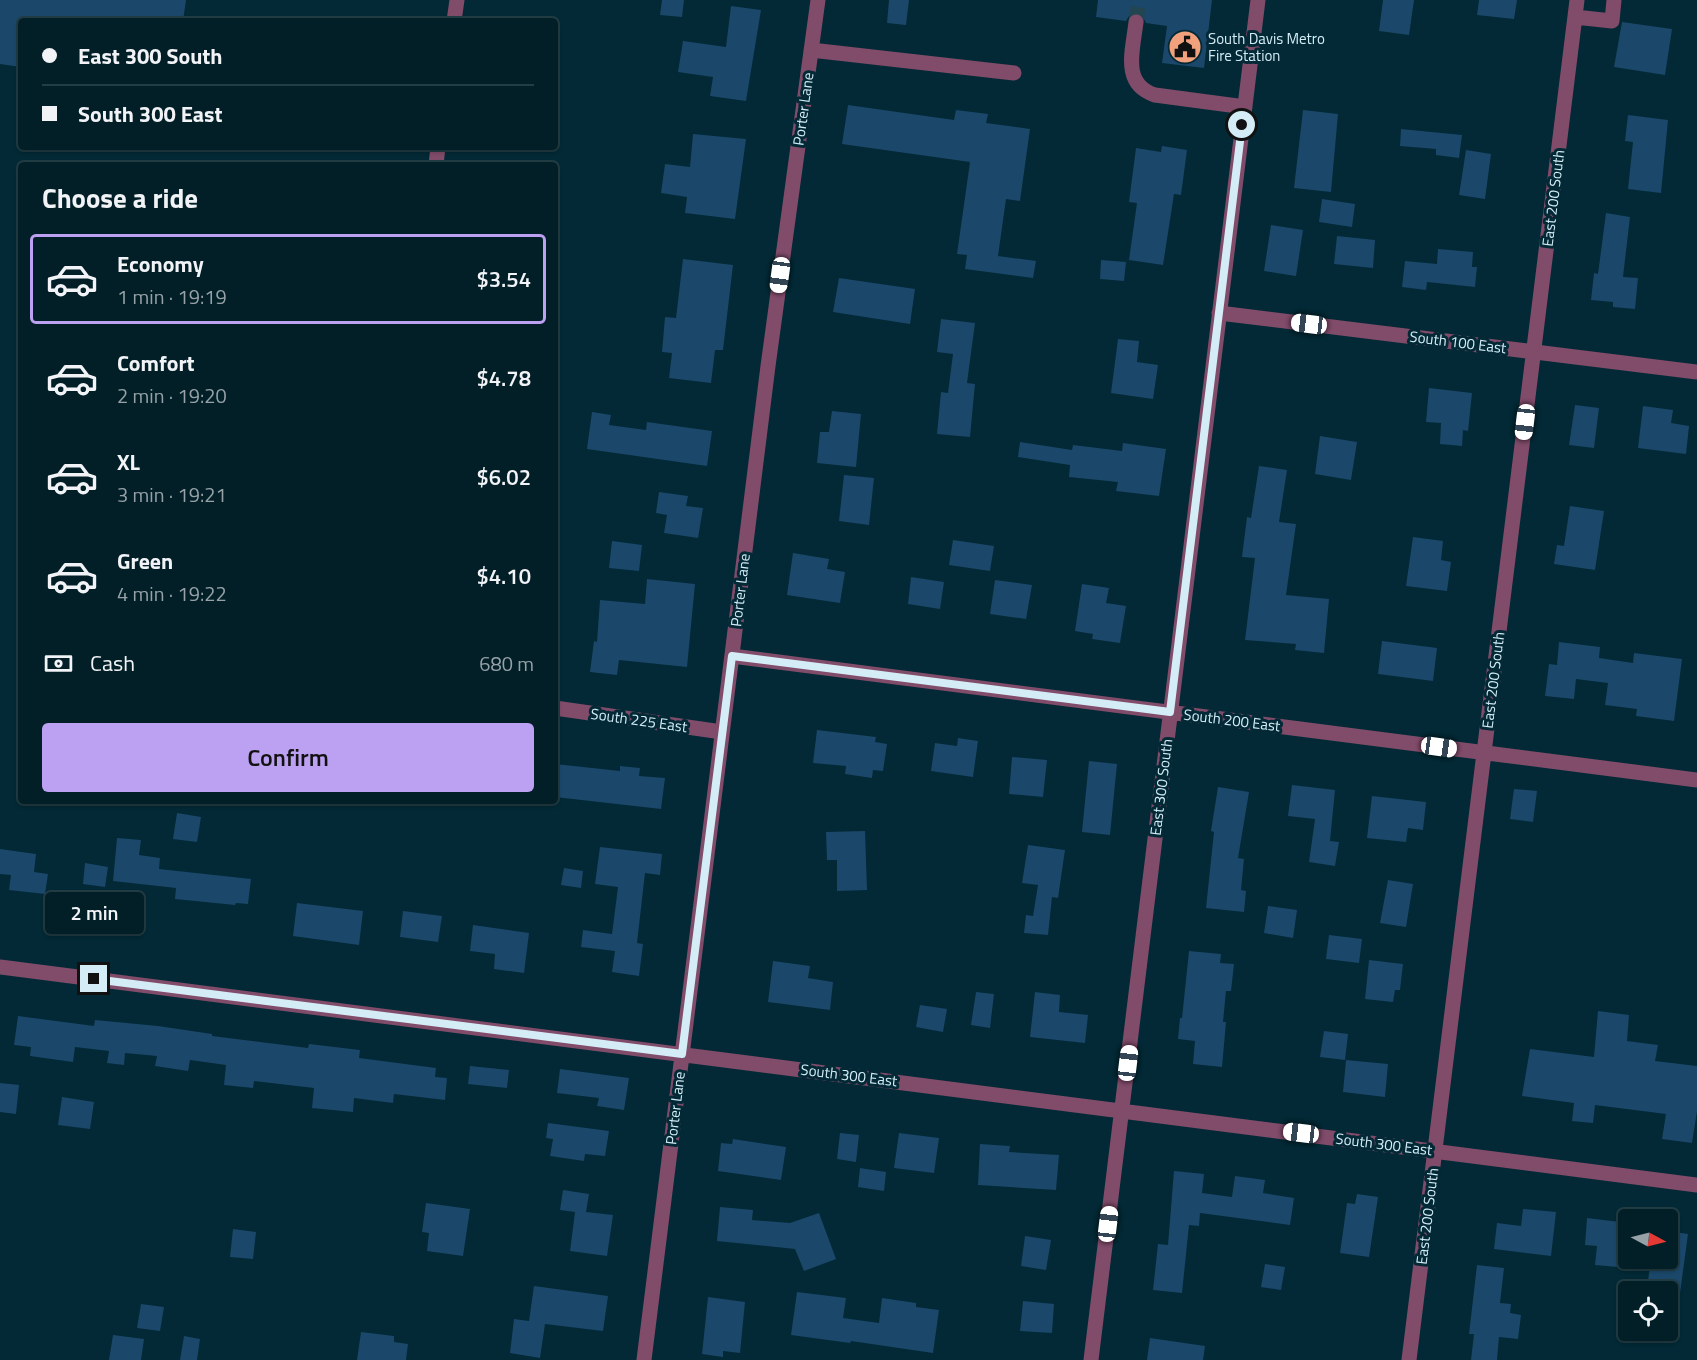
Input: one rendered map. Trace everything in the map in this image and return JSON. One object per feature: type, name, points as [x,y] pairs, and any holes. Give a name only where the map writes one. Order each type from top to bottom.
[{"type":"street","points":[[454,18],[457,0]]},
{"type":"street","name":"Porter Lane","points":[[644,1360],[770,354],[818,0]]},
{"type":"street","name":"East 300 South","points":[[1091,1360],[1258,0]]},
{"type":"street","name":"East 200 South","points":[[1409,1360],[1577,0]]},
{"type":"street","points":[[1575,16],[1612,21],[1614,0]]},
{"type":"street","points":[[1137,22],[1132,64],[1133,75],[1137,85],[1144,92],[1245,107]]},
{"type":"street","points":[[811,50],[1014,74]]},
{"type":"street","name":"South 100 East","points":[[1220,313],[1697,372]]},
{"type":"street","name":"South 200 East","points":[[732,656],[1697,780]]},
{"type":"street","name":"South 225 East","points":[[558,708],[723,732]]},
{"type":"street","name":"South 300 East","points":[[0,967],[1697,1185]]},
{"type":"building","points":[[0,0],[186,0],[183,18],[18,18],[18,67],[0,64]]},
{"type":"building","points":[[662,0],[684,0],[682,17],[660,15]]},
{"type":"building","points":[[889,0],[909,0],[906,25],[887,23]]},
{"type":"building","name":"South Davis Metro Fire Station","points":[[1098,0],[1212,0],[1204,68],[1162,63],[1167,26],[1146,23],[1142,15],[1137,12],[1129,16],[1126,21],[1096,17]]},
{"type":"building","points":[[1383,0],[1414,0],[1409,35],[1379,31]]},
{"type":"building","points":[[1479,0],[1517,0],[1514,19],[1477,15]]},
{"type":"building","points":[[731,6],[761,10],[746,101],[710,96],[713,77],[678,72],[683,41],[726,47]]},
{"type":"building","points":[[1622,22],[1672,29],[1665,75],[1614,67]]},
{"type":"building","points":[[848,105],[954,120],[956,110],[988,114],[986,123],[1030,129],[1020,201],[1006,199],[998,256],[1036,261],[1033,278],[965,269],[967,255],[957,254],[970,162],[842,144]]},
{"type":"building","points":[[1303,110],[1338,114],[1331,192],[1294,188]]},
{"type":"building","points":[[1628,115],[1668,120],[1661,193],[1628,189],[1633,142],[1625,141]]},
{"type":"building","points":[[1401,129],[1462,135],[1459,158],[1436,155],[1436,149],[1400,146]]},
{"type":"building","points":[[693,134],[746,139],[735,219],[685,213],[687,197],[661,193],[665,164],[690,167]]},
{"type":"building","points":[[1162,146],[1187,150],[1181,195],[1174,194],[1163,265],[1129,260],[1137,203],[1129,202],[1136,148],[1161,152]]},
{"type":"building","points":[[1466,150],[1491,154],[1485,199],[1459,195]]},
{"type":"building","points":[[1322,199],[1355,204],[1352,227],[1319,222]]},
{"type":"building","points":[[1606,213],[1630,217],[1623,277],[1638,278],[1635,309],[1613,307],[1613,302],[1591,300],[1594,273],[1598,274]]},
{"type":"building","points":[[1271,225],[1303,230],[1296,276],[1264,271]]},
{"type":"building","points":[[1337,236],[1375,240],[1373,268],[1334,264]]},
{"type":"building","points":[[1438,249],[1473,252],[1472,267],[1477,267],[1475,287],[1427,282],[1426,290],[1402,287],[1405,261],[1437,264]]},
{"type":"building","points":[[683,259],[733,265],[723,350],[715,350],[711,383],[669,378],[672,353],[662,352],[665,317],[676,318]]},
{"type":"building","points":[[1101,260],[1126,262],[1124,281],[1100,279]]},
{"type":"building","points":[[839,278],[915,289],[910,324],[833,312]]},
{"type":"building","points":[[941,319],[975,323],[967,383],[975,384],[970,437],[937,434],[941,392],[948,393],[953,354],[937,352]]},
{"type":"building","points":[[1118,339],[1139,341],[1137,362],[1158,365],[1153,399],[1111,393]]},
{"type":"building","points":[[1429,388],[1472,393],[1468,431],[1463,430],[1462,446],[1440,444],[1441,423],[1426,422]]},
{"type":"building","points":[[1575,405],[1599,408],[1594,448],[1569,445]]},
{"type":"building","points":[[1643,406],[1673,410],[1671,423],[1689,426],[1686,454],[1638,448]]},
{"type":"building","points":[[832,411],[861,414],[856,467],[817,463],[820,432],[829,432]]},
{"type":"building","points":[[592,412],[611,415],[609,425],[646,430],[647,422],[712,431],[707,466],[587,449]]},
{"type":"building","points":[[1320,436],[1357,442],[1351,480],[1315,474]]},
{"type":"building","points":[[1020,442],[1072,450],[1073,445],[1122,451],[1123,443],[1166,449],[1159,496],[1116,491],[1118,482],[1069,477],[1070,465],[1018,457]]},
{"type":"building","points":[[1259,466],[1287,470],[1279,522],[1296,524],[1286,595],[1329,599],[1324,653],[1295,650],[1296,644],[1245,640],[1255,558],[1242,557],[1247,517],[1251,518]]},
{"type":"building","points":[[844,475],[874,478],[869,525],[839,521]]},
{"type":"building","points":[[659,492],[688,496],[686,506],[703,508],[698,538],[664,533],[667,515],[656,513]]},
{"type":"building","points":[[1570,506],[1604,511],[1595,570],[1554,564],[1557,545],[1564,546]]},
{"type":"building","points":[[1413,537],[1443,541],[1441,560],[1451,562],[1447,591],[1406,586]]},
{"type":"building","points":[[953,540],[994,546],[990,571],[949,565]]},
{"type":"building","points":[[612,541],[642,545],[639,571],[609,568]]},
{"type":"building","points":[[793,553],[829,559],[827,569],[845,572],[840,603],[787,595]]},
{"type":"building","points":[[911,577],[944,582],[940,609],[908,604]]},
{"type":"building","points":[[647,579],[695,584],[687,667],[619,660],[617,675],[590,672],[594,641],[597,642],[600,600],[645,604]]},
{"type":"building","points":[[995,580],[1032,585],[1026,619],[990,614]]},
{"type":"building","points":[[1082,584],[1109,588],[1106,603],[1126,606],[1120,643],[1092,639],[1093,634],[1075,631]]},
{"type":"building","points":[[1382,641],[1437,648],[1433,681],[1378,674]]},
{"type":"building","points":[[1559,642],[1600,647],[1599,658],[1633,663],[1634,653],[1682,659],[1674,721],[1636,716],[1637,709],[1605,705],[1608,683],[1576,679],[1574,699],[1545,696],[1549,664],[1557,665]]},
{"type":"building","points":[[817,730],[876,737],[875,742],[887,744],[883,771],[873,770],[872,778],[845,774],[846,766],[813,763]]},
{"type":"building","points":[[958,738],[978,741],[973,777],[931,771],[935,743],[957,746]]},
{"type":"building","points":[[1012,757],[1047,760],[1043,797],[1009,794]]},
{"type":"building","points":[[1089,761],[1117,764],[1110,835],[1082,832]]},
{"type":"building","points":[[558,764],[620,771],[620,766],[640,768],[639,776],[665,778],[661,809],[558,797]]},
{"type":"building","points":[[1292,785],[1335,790],[1330,841],[1339,842],[1335,866],[1309,862],[1315,819],[1288,816]]},
{"type":"building","points":[[1218,787],[1249,792],[1238,858],[1244,859],[1241,890],[1246,891],[1244,912],[1206,908],[1214,832],[1211,831]]},
{"type":"building","points":[[1514,789],[1537,791],[1533,822],[1510,819]]},
{"type":"building","points":[[1372,796],[1426,802],[1423,830],[1408,828],[1406,842],[1367,838]]},
{"type":"building","points":[[177,813],[201,817],[197,842],[173,839]]},
{"type":"building","points":[[865,831],[867,890],[837,891],[837,860],[827,860],[826,832]]},
{"type":"building","points":[[117,838],[141,840],[139,855],[160,858],[159,869],[251,879],[248,904],[236,903],[235,905],[175,899],[176,888],[113,881]]},
{"type":"building","points":[[1028,845],[1065,850],[1058,898],[1052,897],[1048,935],[1024,933],[1026,915],[1033,916],[1038,885],[1022,883]]},
{"type":"building","points":[[600,847],[662,854],[660,875],[645,873],[637,943],[643,944],[639,976],[612,972],[615,951],[581,947],[583,930],[612,934],[618,887],[595,884]]},
{"type":"building","points":[[0,849],[36,854],[34,872],[48,874],[45,894],[9,890],[11,875],[0,874]]},
{"type":"building","points":[[85,863],[108,867],[105,887],[83,884]]},
{"type":"building","points":[[564,868],[583,871],[581,888],[561,885]]},
{"type":"building","points":[[1388,880],[1413,884],[1406,927],[1380,923]]},
{"type":"building","points":[[297,903],[363,911],[359,945],[293,936]]},
{"type":"building","points":[[1268,906],[1297,910],[1293,938],[1264,933]]},
{"type":"building","points":[[403,911],[442,916],[438,942],[400,937]]},
{"type":"building","points":[[473,925],[529,933],[524,973],[494,969],[495,954],[470,951]]},
{"type":"building","points":[[1329,935],[1362,939],[1359,963],[1326,959]]},
{"type":"building","points":[[1189,951],[1221,954],[1220,963],[1234,964],[1231,991],[1226,991],[1222,1067],[1193,1064],[1195,1041],[1178,1039]]},
{"type":"building","points":[[1369,960],[1403,964],[1400,990],[1395,990],[1393,1002],[1365,999]]},
{"type":"building","points":[[773,961],[810,966],[808,978],[833,982],[830,1010],[768,1002]]},
{"type":"building","points":[[976,992],[994,994],[990,1028],[971,1025]]},
{"type":"building","points":[[1035,992],[1060,995],[1059,1012],[1088,1015],[1085,1043],[1030,1037]]},
{"type":"building","points":[[920,1005],[947,1009],[943,1032],[916,1027]]},
{"type":"building","points":[[1598,1011],[1629,1015],[1627,1041],[1658,1045],[1655,1061],[1697,1066],[1697,1111],[1692,1143],[1662,1139],[1666,1114],[1595,1105],[1593,1123],[1572,1121],[1574,1103],[1522,1096],[1530,1049],[1594,1057]]},
{"type":"building","points":[[18,1016],[94,1026],[95,1020],[158,1026],[212,1034],[212,1036],[308,1048],[309,1044],[360,1050],[359,1058],[436,1068],[435,1077],[447,1078],[445,1100],[394,1094],[393,1103],[354,1098],[353,1112],[312,1108],[314,1088],[254,1081],[253,1088],[224,1085],[226,1065],[190,1060],[188,1071],[155,1066],[157,1056],[125,1053],[124,1065],[107,1063],[109,1051],[75,1047],[73,1062],[30,1056],[31,1047],[14,1045]]},
{"type":"building","points":[[1324,1031],[1348,1034],[1345,1060],[1320,1057]]},
{"type":"building","points":[[1346,1060],[1388,1064],[1385,1097],[1343,1092]]},
{"type":"building","points":[[470,1066],[509,1070],[507,1088],[468,1084]]},
{"type":"building","points":[[560,1069],[629,1078],[624,1110],[597,1106],[599,1098],[557,1093]]},
{"type":"building","points":[[0,1083],[19,1085],[16,1114],[0,1112]]},
{"type":"building","points":[[62,1097],[94,1102],[90,1129],[58,1125]]},
{"type":"building","points":[[548,1123],[609,1131],[605,1156],[585,1154],[584,1161],[550,1156],[553,1139],[546,1138]]},
{"type":"building","points":[[840,1133],[859,1135],[856,1162],[837,1159]]},
{"type":"building","points":[[899,1133],[939,1138],[934,1173],[894,1168]]},
{"type":"building","points":[[733,1139],[786,1147],[781,1180],[718,1171],[721,1143],[732,1144]]},
{"type":"building","points":[[980,1144],[1010,1146],[1009,1152],[1059,1155],[1056,1190],[978,1185]]},
{"type":"building","points":[[860,1168],[886,1172],[884,1191],[858,1187]]},
{"type":"building","points":[[1174,1171],[1204,1174],[1202,1193],[1232,1197],[1235,1176],[1265,1180],[1263,1193],[1294,1198],[1290,1225],[1200,1213],[1199,1226],[1189,1225],[1182,1293],[1153,1290],[1158,1244],[1168,1245]]},
{"type":"building","points":[[563,1190],[589,1194],[586,1212],[613,1215],[607,1256],[570,1251],[575,1212],[560,1210]]},
{"type":"building","points":[[1357,1194],[1378,1197],[1369,1257],[1340,1253],[1347,1203],[1355,1204]]},
{"type":"building","points":[[426,1203],[470,1209],[463,1256],[427,1251],[429,1233],[422,1232]]},
{"type":"building","points":[[720,1207],[753,1210],[752,1220],[790,1223],[819,1213],[836,1259],[804,1271],[795,1249],[717,1241]]},
{"type":"building","points":[[1523,1209],[1556,1212],[1551,1256],[1494,1249],[1497,1223],[1521,1226]]},
{"type":"building","points":[[1587,1218],[1618,1222],[1618,1267],[1595,1265],[1597,1246],[1585,1245]]},
{"type":"building","points":[[233,1229],[256,1232],[253,1259],[230,1257]]},
{"type":"building","points":[[1678,1232],[1688,1234],[1680,1293],[1678,1293],[1678,1281],[1648,1281],[1650,1269],[1678,1269]]},
{"type":"building","points":[[1025,1236],[1051,1240],[1046,1270],[1021,1266]]},
{"type":"building","points":[[1265,1264],[1285,1267],[1281,1290],[1261,1287]]},
{"type":"building","points":[[1477,1265],[1504,1268],[1500,1303],[1511,1304],[1510,1313],[1521,1315],[1518,1339],[1499,1337],[1497,1360],[1471,1360],[1474,1334],[1469,1334]]},
{"type":"building","points":[[534,1286],[608,1296],[603,1331],[545,1324],[540,1358],[510,1353],[514,1319],[529,1321]]},
{"type":"building","points":[[797,1292],[846,1298],[843,1318],[879,1323],[882,1298],[916,1303],[916,1307],[939,1310],[933,1353],[791,1335]]},
{"type":"building","points":[[708,1297],[745,1302],[740,1353],[723,1351],[723,1357],[702,1354]]},
{"type":"building","points":[[1023,1301],[1054,1304],[1052,1333],[1020,1331]]},
{"type":"building","points":[[141,1304],[164,1307],[160,1331],[137,1328]]},
{"type":"building","points":[[361,1332],[394,1336],[394,1342],[408,1344],[406,1360],[357,1360]]},
{"type":"building","points":[[113,1335],[144,1339],[141,1360],[109,1360]]},
{"type":"building","points":[[184,1336],[200,1339],[197,1360],[180,1360]]},
{"type":"building","points":[[1150,1338],[1205,1346],[1203,1360],[1147,1360]]},
{"type":"tunnel","points":[[1136,22],[1139,0]]},
{"type":"place","name":"South Davis Metro Fire Station","points":[[1185,47]]},
{"type":"route","points":[[94,979],[682,1054],[732,656],[1170,712],[1242,125]]}]
